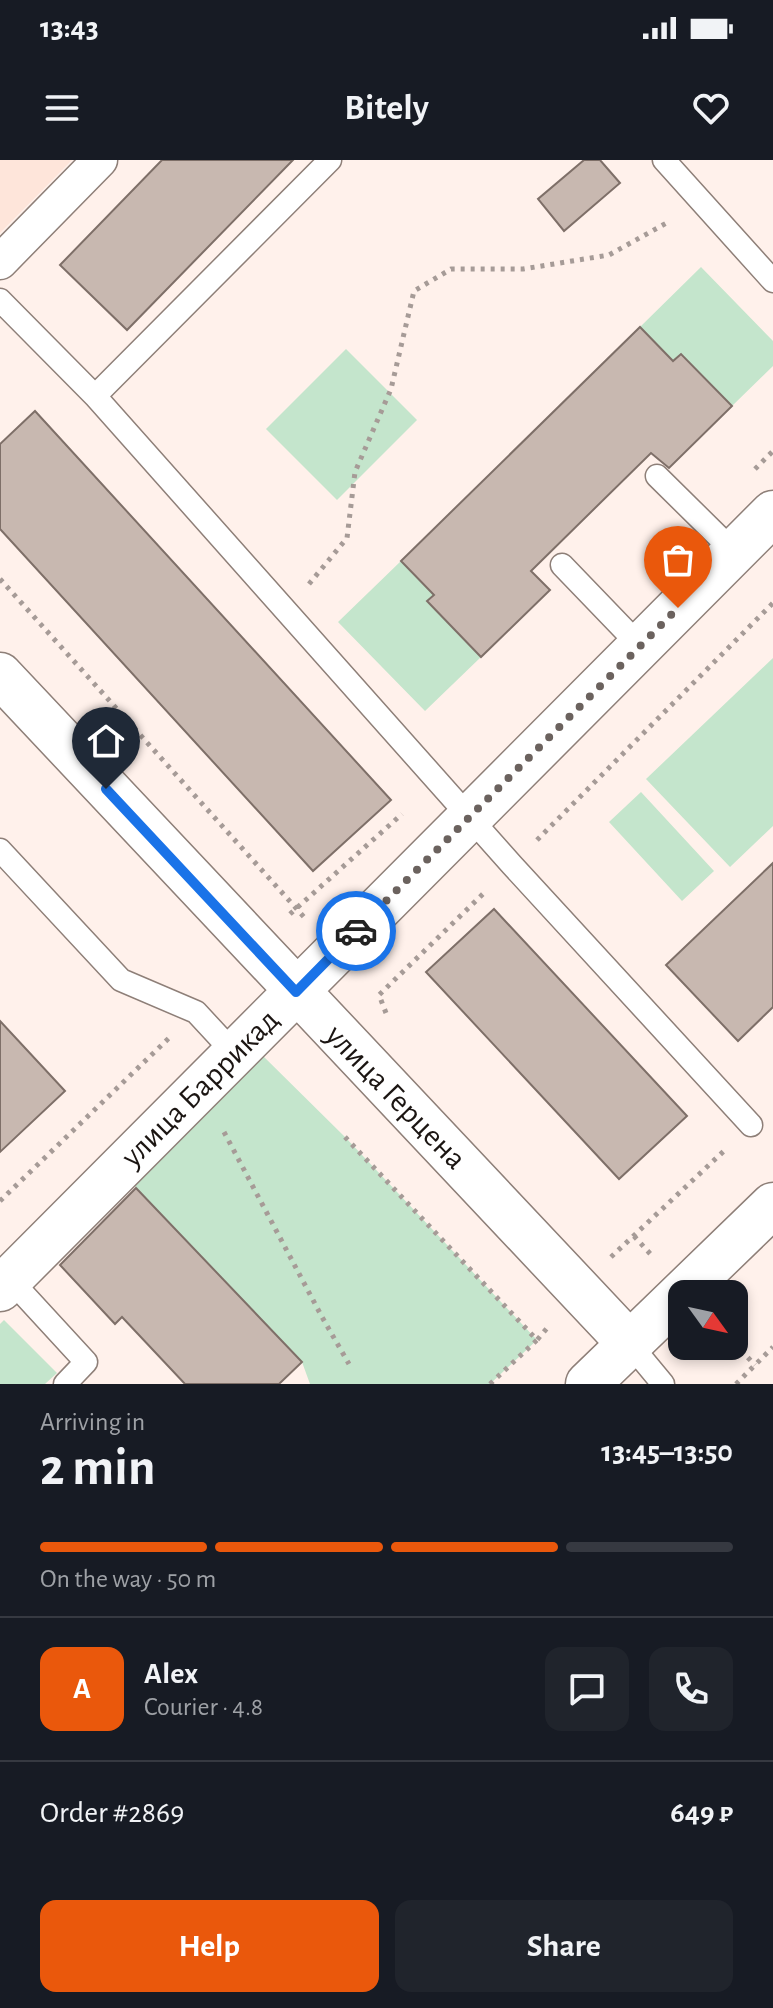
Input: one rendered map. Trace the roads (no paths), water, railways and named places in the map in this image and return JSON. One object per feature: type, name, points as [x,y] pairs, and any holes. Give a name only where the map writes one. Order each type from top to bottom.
[{"type":"street","points":[[0,262],[100,160]]},
{"type":"street","name":"улица Баррикад","points":[[3,1279],[296,992],[773,513]]},
{"type":"street","name":"улица Герцена","points":[[0,675],[629,1343]]},
{"type":"street","points":[[588,1384],[773,1205]]},
{"type":"lane","points":[[95,396],[330,160]]},
{"type":"lane","points":[[664,160],[773,281]]},
{"type":"lane","points":[[0,300],[95,396],[512,865],[751,1125]]},
{"type":"lane","points":[[657,476],[734,552]]},
{"type":"lane","points":[[562,565],[640,646]]},
{"type":"lane","points":[[0,850],[121,980],[196,1012],[234,1053]]},
{"type":"lane","points":[[3,1279],[86,1362],[65,1384]]},
{"type":"lane","points":[[629,1343],[663,1384]]}]
